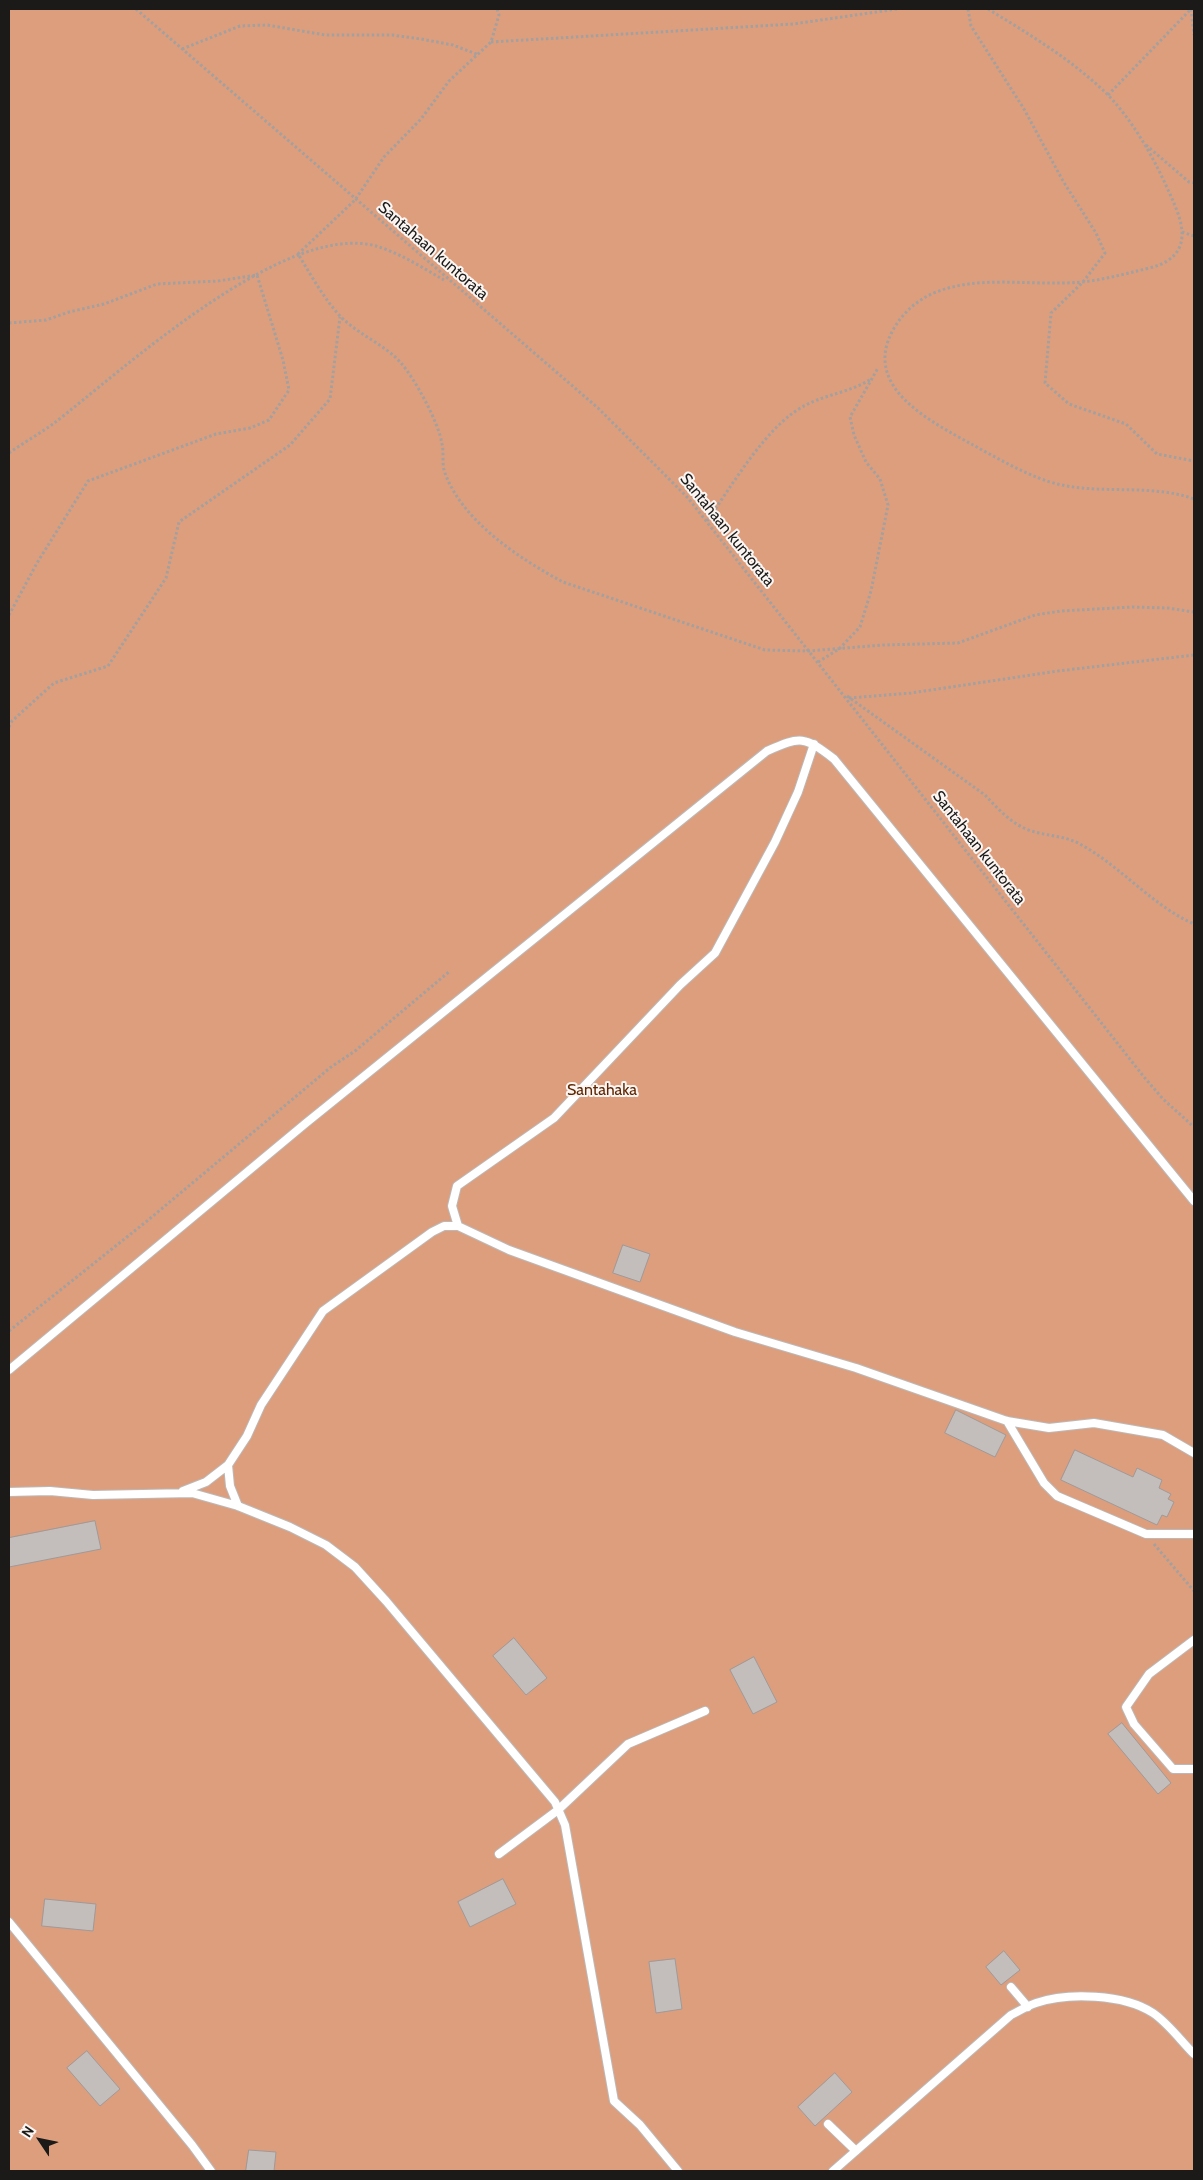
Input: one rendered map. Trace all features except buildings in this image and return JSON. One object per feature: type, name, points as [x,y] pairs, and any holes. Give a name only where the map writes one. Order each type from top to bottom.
[{"type":"lane","points":[[9,1370],[306,1123],[767,751],[795,739],[814,744],[834,759],[1194,1201]]},
{"type":"lane","points":[[458,1226],[452,1206],[458,1186],[554,1118],[680,985],[715,953],[774,842],[798,792],[814,744]]},
{"type":"lane","points":[[179,1493],[206,1482],[228,1465],[247,1436],[261,1405],[323,1311],[432,1232],[444,1226],[458,1226],[509,1250],[735,1332],[856,1368],[1007,1421],[1049,1428],[1094,1423],[1163,1435],[1194,1453]]},
{"type":"lane","points":[[1007,1421],[1044,1483],[1057,1496],[1150,1535],[1194,1534]]},
{"type":"lane","points":[[228,1465],[230,1486],[238,1506]]},
{"type":"lane","points":[[9,1492],[50,1491],[93,1495],[192,1493],[238,1506],[290,1526],[326,1545],[354,1567],[386,1601],[555,1802],[565,1825],[614,2101],[640,2125],[677,2170]]},
{"type":"lane","points":[[1194,1640],[1149,1674],[1126,1707],[1134,1724],[1173,1769],[1194,1769]]},
{"type":"lane","points":[[499,1854],[558,1810],[628,1744],[705,1711]]},
{"type":"lane","points":[[9,1922],[192,2145],[210,2171]]},
{"type":"lane","points":[[1012,1987],[1028,2006]]},
{"type":"lane","points":[[833,2171],[1011,2014],[1028,2006],[1064,1997],[1097,1997],[1124,2002],[1152,2013],[1194,2054]]},
{"type":"lane","points":[[828,2124],[856,2151]]},
{"type":"lane","points":[[666,2171],[677,2170]]},
{"type":"path","name":"Santahaan kuntorata","points":[[136,9],[449,282],[598,408],[688,498],[1144,1077],[1163,1099],[1194,1127]]},
{"type":"path","points":[[298,254],[355,200],[384,157],[421,119],[449,81],[491,42],[499,15],[497,9]]},
{"type":"path","points":[[491,42],[794,24],[897,9]]},
{"type":"path","points":[[968,9],[971,26],[1024,109],[1063,181],[1096,233],[1105,253],[1083,282],[1050,313],[1045,383],[1069,404],[1126,424],[1157,454],[1194,461]]},
{"type":"path","points":[[988,9],[1059,54],[1108,95],[1144,143],[1160,170],[1179,214],[1182,232],[1181,244],[1177,252],[1166,261],[1098,281],[993,283],[955,286],[938,291],[914,304],[898,322],[886,342],[884,360],[890,379],[902,397],[914,410],[1010,465],[1047,481],[1071,487],[1173,492],[1194,499]]},
{"type":"path","points":[[1108,95],[1191,9]]},
{"type":"path","points":[[1191,9],[1194,35]]},
{"type":"path","points":[[182,49],[240,26],[267,25],[325,35],[392,35],[422,39],[453,45],[479,55]]},
{"type":"path","points":[[1144,143],[1189,182],[1194,184]]},
{"type":"path","points":[[1182,232],[1194,236]]},
{"type":"path","points":[[9,453],[52,424],[117,371],[216,297],[298,254],[343,244],[376,246],[449,282]]},
{"type":"path","points":[[298,254],[340,316],[401,363],[438,427],[444,469],[457,495],[479,522],[528,563],[563,582],[593,594],[765,650],[808,651],[958,643],[1035,615],[1060,611],[1132,607],[1166,608],[1194,612]]},
{"type":"path","points":[[9,323],[46,320],[69,312],[104,304],[158,284],[218,281],[257,275]]},
{"type":"path","points":[[9,615],[37,564],[88,481],[216,434],[250,428],[269,420],[289,390],[284,360],[257,275]]},
{"type":"path","points":[[9,726],[12,721],[54,683],[108,666],[166,578],[179,522],[290,445],[330,399],[340,316]]},
{"type":"path","points":[[707,521],[747,463],[790,415],[807,404],[856,387],[870,379],[884,360]]},
{"type":"path","points":[[818,662],[839,648],[860,627],[871,592],[888,505],[880,479],[866,462],[854,435],[850,417],[878,368]]},
{"type":"path","points":[[849,698],[911,693],[1058,671],[1194,655]]},
{"type":"path","points":[[842,693],[986,795],[998,810],[1026,828],[1077,842],[1110,863],[1177,917],[1194,924]]},
{"type":"path","points":[[9,1331],[147,1221],[331,1068],[356,1051],[450,971]]},
{"type":"path","points":[[1150,1535],[1155,1546],[1194,1592]]},
{"type":"green space","name":"Santahaka","points":[[9,9],[1194,9],[1194,2171],[9,2171]]}]
